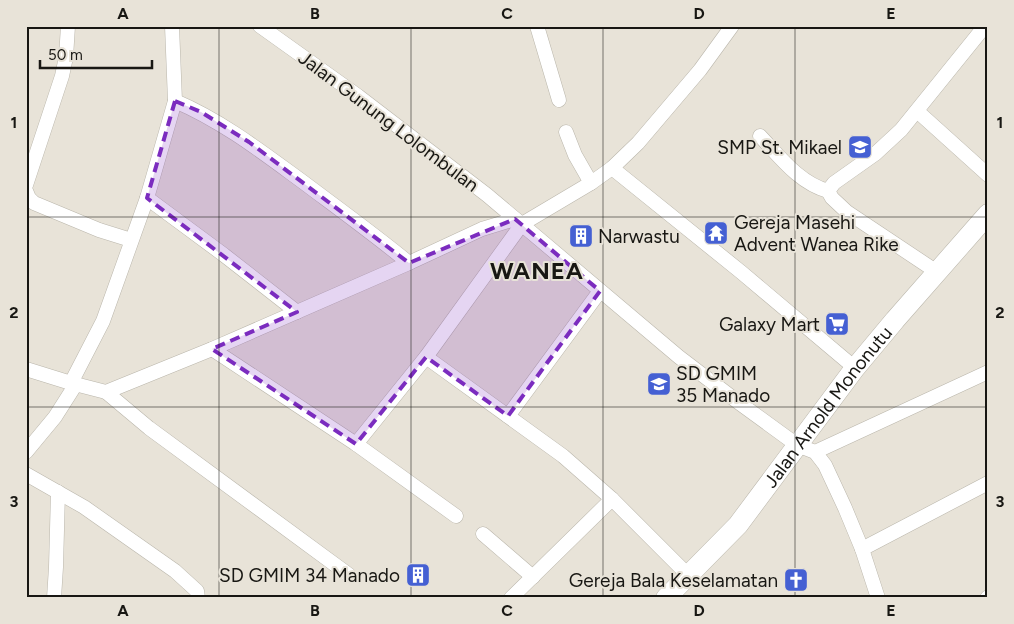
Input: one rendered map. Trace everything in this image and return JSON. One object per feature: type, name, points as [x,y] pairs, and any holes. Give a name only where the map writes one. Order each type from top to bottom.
[{"type":"street","points":[[26,185],[62,76],[66,57],[68,26]]},
{"type":"street","points":[[26,452],[55,417],[74,384],[103,321],[147,198],[175,101],[172,26]]},
{"type":"street","name":"Jalan Gunung Lolombulan","points":[[260,26],[390,120],[487,195],[679,357],[826,465],[862,549],[878,598]]},
{"type":"street","points":[[537,26],[559,100]]},
{"type":"street","points":[[106,392],[212,349],[482,230],[519,222],[591,182],[612,168],[638,143],[700,70],[732,26]]},
{"type":"street","points":[[828,191],[834,183],[875,154],[901,130],[986,28]]},
{"type":"street","points":[[175,101],[201,112],[249,142],[382,240],[410,263]]},
{"type":"street","points":[[917,111],[988,175]]},
{"type":"street","points":[[566,132],[575,155],[591,182]]},
{"type":"street","points":[[760,136],[800,177],[816,187],[828,191],[832,198],[847,212],[937,272]]},
{"type":"street","points":[[612,168],[741,272],[855,368]]},
{"type":"street","points":[[26,191],[34,203],[99,230],[131,240]]},
{"type":"street","points":[[147,198],[297,312]]},
{"type":"street","name":"Jalan Arnold Mononutu","points":[[670,596],[806,449],[855,368],[988,214]]},
{"type":"street","points":[[356,444],[426,357],[519,222]]},
{"type":"street","points":[[508,416],[600,291]]},
{"type":"street","points":[[212,349],[356,444],[456,516]]},
{"type":"street","points":[[426,357],[563,456],[612,499],[688,575]]},
{"type":"street","points":[[26,369],[106,392],[149,428],[348,576]]},
{"type":"street","points":[[806,449],[988,372]]},
{"type":"street","points":[[26,474],[84,507],[175,571],[197,591],[198,598]]},
{"type":"street","points":[[862,549],[988,483]]},
{"type":"street","points":[[54,598],[58,492]]},
{"type":"street","points":[[511,598],[533,578],[568,540],[612,499]]},
{"type":"street","points":[[483,534],[533,578]]},
{"type":"highlighted area","points":[[175,101],[201,112],[249,142],[409,263],[515,219],[600,291],[508,416],[426,357],[356,444],[212,349],[297,312],[147,198]]},
{"type":"place","name":"SMP St. Mikael","points":[[860,147]]},
{"type":"place","name":"Gereja Masehi Advent Wanea Rike","points":[[716,233]]},
{"type":"place","name":"Narwastu","points":[[581,236]]},
{"type":"place","name":"Galaxy Mart","points":[[837,324]]},
{"type":"place","name":"SD GMIM 35 Manado","points":[[659,384]]},
{"type":"place","name":"SD GMIM 34 Manado","points":[[418,575]]},
{"type":"place","name":"Gereja Bala Keselamatan","points":[[796,580]]},
{"type":"district","name":"WANEA","points":[[537,271]]}]
